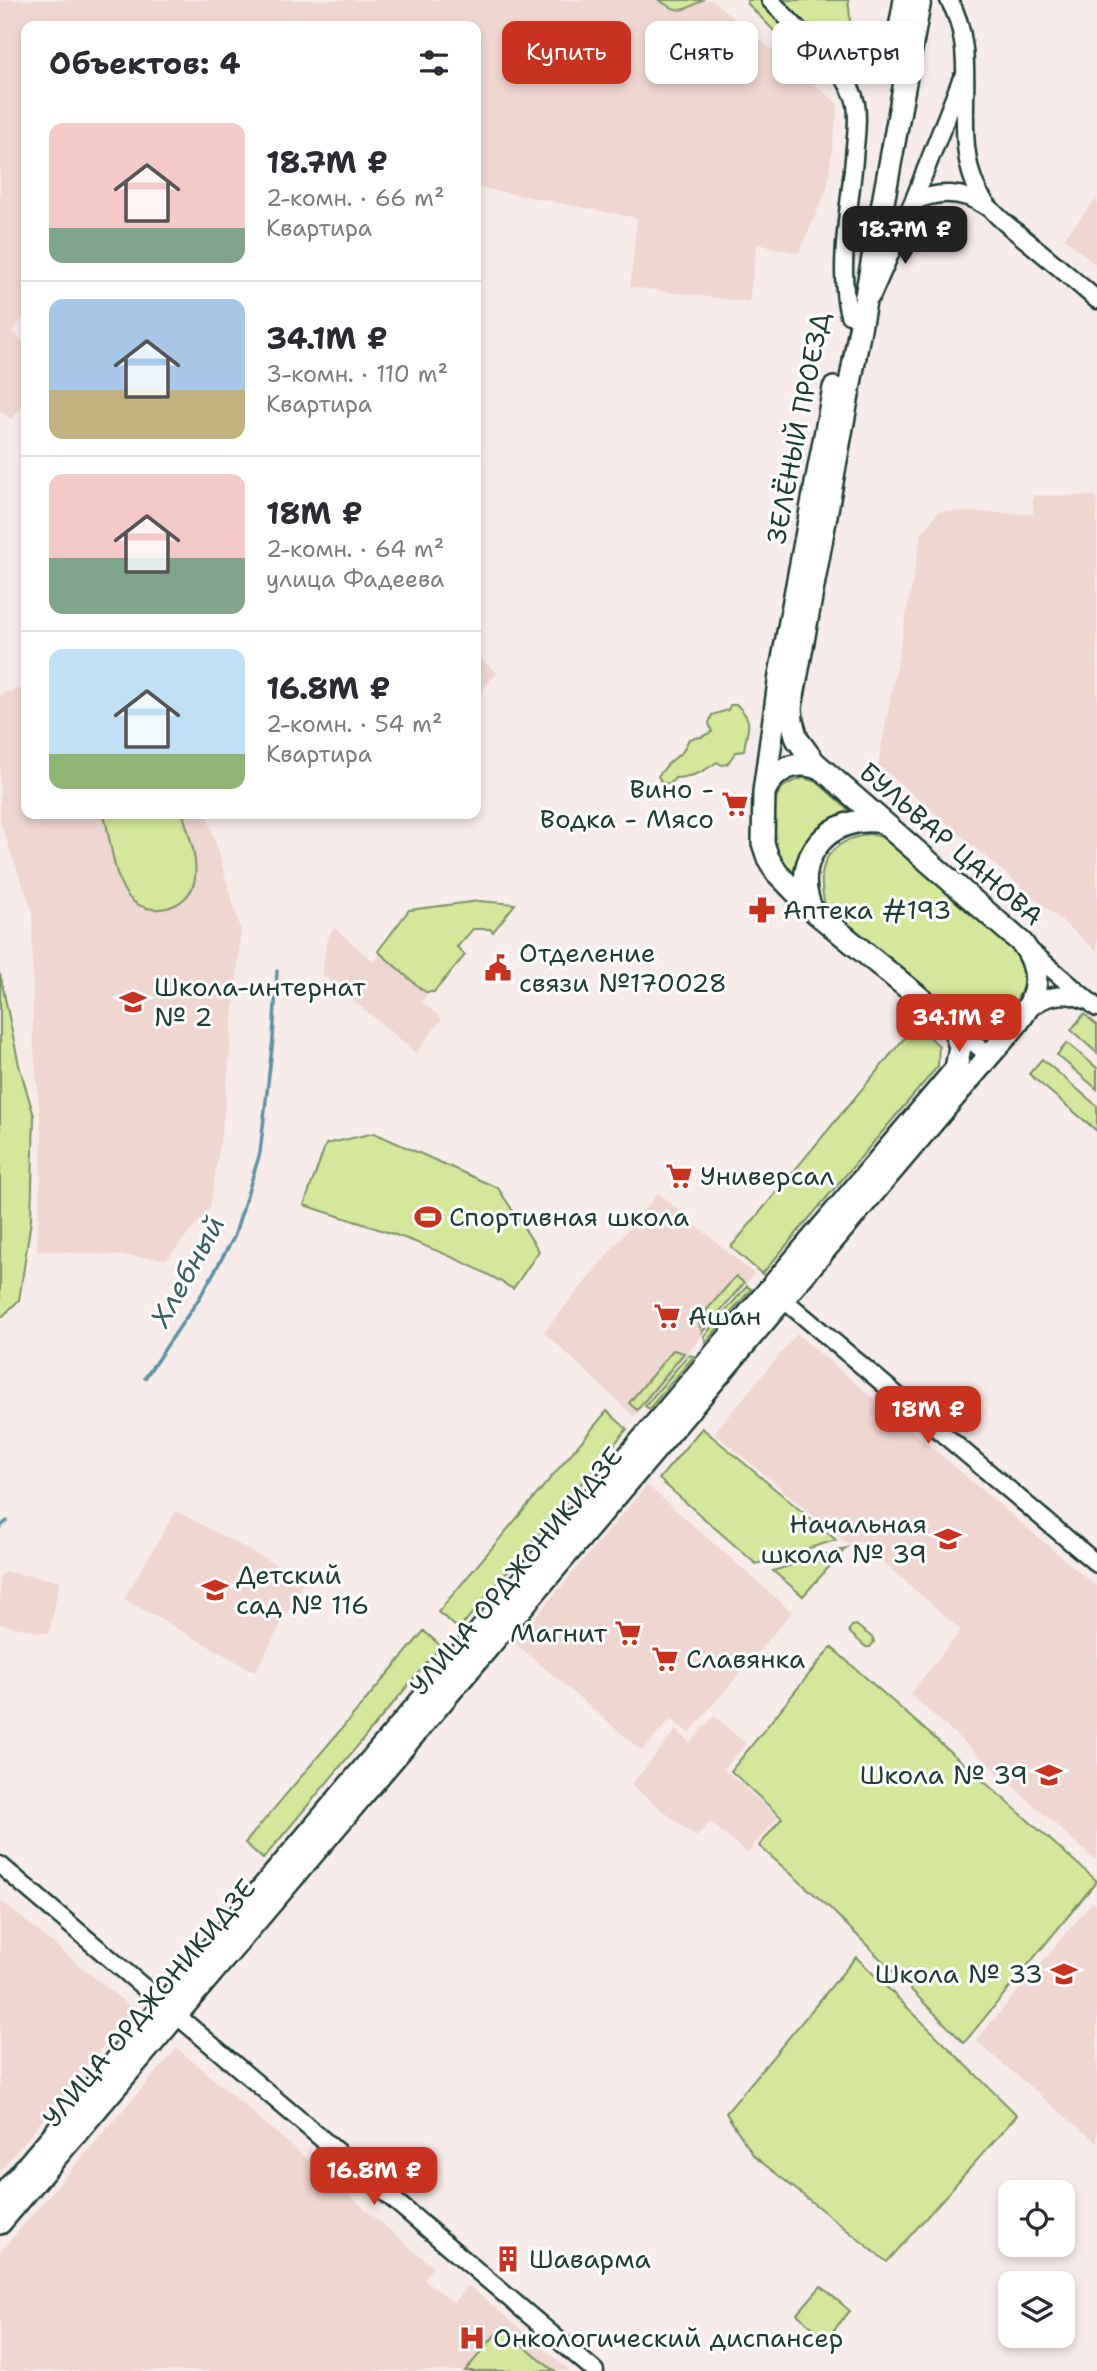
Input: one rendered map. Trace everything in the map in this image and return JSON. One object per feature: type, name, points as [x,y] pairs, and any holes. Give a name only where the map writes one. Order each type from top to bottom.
[{"type":"main road","name":"ЗЕЛЁНЫЙ ПРОЕЗД","points":[[869,242],[905,0]]},
{"type":"main road","name":"ЗЕЛЁНЫЙ ПРОЕЗД","points":[[791,707],[869,242],[920,0]]},
{"type":"main road","name":"ЗЕЛЁНЫЙ ПРОЕЗД","points":[[764,792],[792,610],[856,314]]},
{"type":"main road","name":"БУЛЬВАР ЦАНОВА","points":[[791,707],[794,730],[808,755],[1022,943]]},
{"type":"main road","points":[[828,774],[812,766],[794,765],[777,774],[764,792],[762,835],[768,859],[782,880],[811,908],[953,1025]]},
{"type":"main road","points":[[811,908],[806,890],[806,871],[809,859],[819,843],[845,824],[863,820],[882,822]]},
{"type":"main road","name":"УЛИЦА ОРДЖОНИКИДЗЕ","points":[[0,2198],[170,2010],[638,1470],[1028,1010],[1036,976],[1031,958],[1022,943]]},
{"type":"main road","name":"УЛИЦА ОРДЖОНИКИДЗЕ","points":[[0,2223],[170,2010],[637,1446],[956,1069],[960,1046],[953,1025]]},
{"type":"main road","points":[[637,1446],[634,1460],[638,1470]]},
{"type":"street","points":[[770,0],[842,75],[856,104],[844,299],[856,314],[913,202],[964,73]]},
{"type":"street","points":[[949,0],[961,29],[970,165],[980,194],[994,213]]},
{"type":"street","points":[[913,202],[932,195],[958,195],[977,201],[1097,300]]},
{"type":"street","name":"БУЛЬВАР ЦАНОВА","points":[[1022,943],[1097,1008]]},
{"type":"street","points":[[1028,1010],[1041,1000],[1061,995],[1078,997],[1097,1008]]},
{"type":"street","points":[[953,1025],[989,1056]]},
{"type":"street","points":[[783,1299],[1097,1564]]},
{"type":"street","points":[[0,1865],[595,2371]]},
{"type":"shaded area","points":[[0,0],[712,0],[737,21],[645,21],[645,84],[758,84],[758,38],[772,50],[772,84],[814,84],[838,104],[827,189],[799,253],[757,244],[749,302],[630,287],[637,218],[481,188],[481,21],[21,21],[21,321],[12,331],[21,340],[21,408],[11,419],[0,410]]},
{"type":"shaded area","points":[[1097,198],[1097,266],[1064,238]]},
{"type":"shaded area","points":[[1033,495],[1097,496],[1097,951],[878,765],[921,535],[939,511],[1033,514]]},
{"type":"shaded area","points":[[481,659],[497,673],[481,691]]},
{"type":"shaded area","name":"Школа-интернат № 2","points":[[21,688],[21,819],[208,819],[241,930],[224,1116],[210,1208],[167,1259],[37,1250],[42,1140],[33,1039],[32,910],[0,822],[0,694]]},
{"type":"shaded area","points":[[334,928],[374,962],[382,952],[429,991],[422,1002],[442,1019],[416,1053],[322,974],[327,939]]},
{"type":"shaded area","points":[[658,1193],[754,1274],[634,1417],[544,1332]]},
{"type":"shaded area","points":[[797,1334],[1097,1587],[1097,1856],[1094,1859],[910,1694],[961,1630],[859,1541],[852,1548],[714,1433]]},
{"type":"shaded area","points":[[647,1485],[792,1612],[689,1733],[671,1719],[642,1751],[514,1642]]},
{"type":"shaded area","name":"Детский сад № 116","points":[[176,1511],[305,1580],[255,1672],[124,1599]]},
{"type":"shaded area","points":[[6,1572],[60,1581],[49,1634],[0,1624],[0,1577]]},
{"type":"shaded area","points":[[714,1716],[746,1744],[724,1769],[778,1817],[747,1853],[710,1822],[696,1837],[631,1785],[676,1730],[690,1743]]},
{"type":"shaded area","points":[[0,1900],[134,2010],[0,2171]]},
{"type":"shaded area","name":"Школа № 33","points":[[1092,1902],[1097,1906],[1097,2143],[976,2041]]},
{"type":"shaded area","points":[[177,2048],[433,2267],[424,2279],[453,2303],[468,2285],[570,2371],[0,2371],[0,2252]]},
{"type":"green space","points":[[659,0],[702,0],[680,10]]},
{"type":"green space","points":[[747,0],[848,0],[850,21],[772,21],[772,29]]},
{"type":"green space","points":[[730,705],[737,705],[748,722],[744,751],[736,752],[727,764],[717,762],[697,774],[675,778],[670,784],[662,783],[658,776],[683,751],[689,739],[712,732],[709,723],[712,715],[728,710]]},
{"type":"green space","points":[[804,778],[817,782],[855,816],[798,881],[781,862],[774,842],[772,820],[773,809],[782,788]]},
{"type":"green space","points":[[105,819],[184,819],[196,870],[192,889],[176,905],[154,909],[143,907],[125,892],[112,854]]},
{"type":"green space","points":[[869,834],[882,837],[1020,954],[1024,966],[1022,989],[1017,999],[986,1036],[825,905],[822,878],[823,867],[828,858],[834,849],[843,843]]},
{"type":"green space","points":[[479,901],[515,904],[493,932],[490,929],[473,929],[457,947],[465,955],[434,992],[421,989],[378,951],[409,910]]},
{"type":"green space","points":[[0,974],[19,1065],[34,1116],[31,1220],[22,1281],[19,1300],[3,1316],[0,1316]]},
{"type":"green space","points":[[1084,1014],[1097,1025],[1097,1053],[1071,1030]]},
{"type":"green space","points":[[916,1024],[939,1046],[938,1066],[762,1274],[731,1247]]},
{"type":"green space","points":[[1067,1043],[1097,1068],[1097,1089],[1057,1055]]},
{"type":"green space","points":[[1042,1059],[1097,1106],[1097,1131],[1029,1074]]},
{"type":"green space","name":"Спортивная школа","points":[[374,1133],[498,1188],[539,1251],[513,1289],[437,1251],[304,1205],[326,1144]]},
{"type":"green space","points":[[736,1276],[744,1283],[702,1332],[698,1320]]},
{"type":"green space","points":[[747,1286],[751,1289],[706,1342],[704,1336]]},
{"type":"green space","points":[[673,1350],[684,1353],[637,1410],[629,1403]]},
{"type":"green space","points":[[688,1355],[694,1356],[649,1409],[645,1406]]},
{"type":"green space","points":[[607,1411],[627,1429],[459,1629],[438,1612]]},
{"type":"green space","points":[[702,1428],[836,1540],[756,1564],[659,1479]]},
{"type":"green space","points":[[846,1548],[803,1596],[773,1571]]},
{"type":"green space","points":[[856,1625],[873,1638],[874,1642],[870,1647],[866,1647],[850,1633],[852,1626]]},
{"type":"green space","points":[[424,1631],[441,1646],[263,1859],[245,1843]]},
{"type":"green space","points":[[831,1647],[1097,1881],[964,2043],[830,1908],[759,1846],[782,1818],[731,1771]]},
{"type":"green space","points":[[856,1957],[1017,2115],[887,2262],[754,2156],[726,2113]]},
{"type":"green space","points":[[821,2286],[850,2311],[826,2339],[797,2314]]},
{"type":"green space","points":[[501,2328],[554,2371],[465,2371]]},
{"type":"waterway","name":"Хлебный","points":[[145,1378],[200,1297],[234,1237],[260,1153],[273,1039],[277,971]]},
{"type":"waterway","name":"Хлебный","points":[[0,1527],[7,1521]]},
{"type":"place","name":"Вино - Водка - Мясо","points":[[735,804]]},
{"type":"place","name":"Аптека #193","points":[[762,910]]},
{"type":"place","name":"Отделение связи №170028","points":[[498,968]]},
{"type":"place","name":"Школа-интернат № 2","points":[[133,1002]]},
{"type":"place","name":"Универсал","points":[[679,1176]]},
{"type":"place","name":"Спортивная школа","points":[[428,1217]]},
{"type":"place","name":"Ашан","points":[[667,1316]]},
{"type":"place","name":"Начальная школа № 39","points":[[948,1539]]},
{"type":"place","name":"Детский сад № 116","points":[[215,1590]]},
{"type":"place","name":"Магнит","points":[[628,1633]]},
{"type":"place","name":"Славянка","points":[[665,1659]]},
{"type":"place","name":"Школа № 39","points":[[1049,1775]]},
{"type":"place","name":"Школа № 33","points":[[1064,1974]]},
{"type":"place","name":"Шаварма","points":[[508,2259]]},
{"type":"place","name":"Онкологический диспансер","points":[[472,2338]]}]
